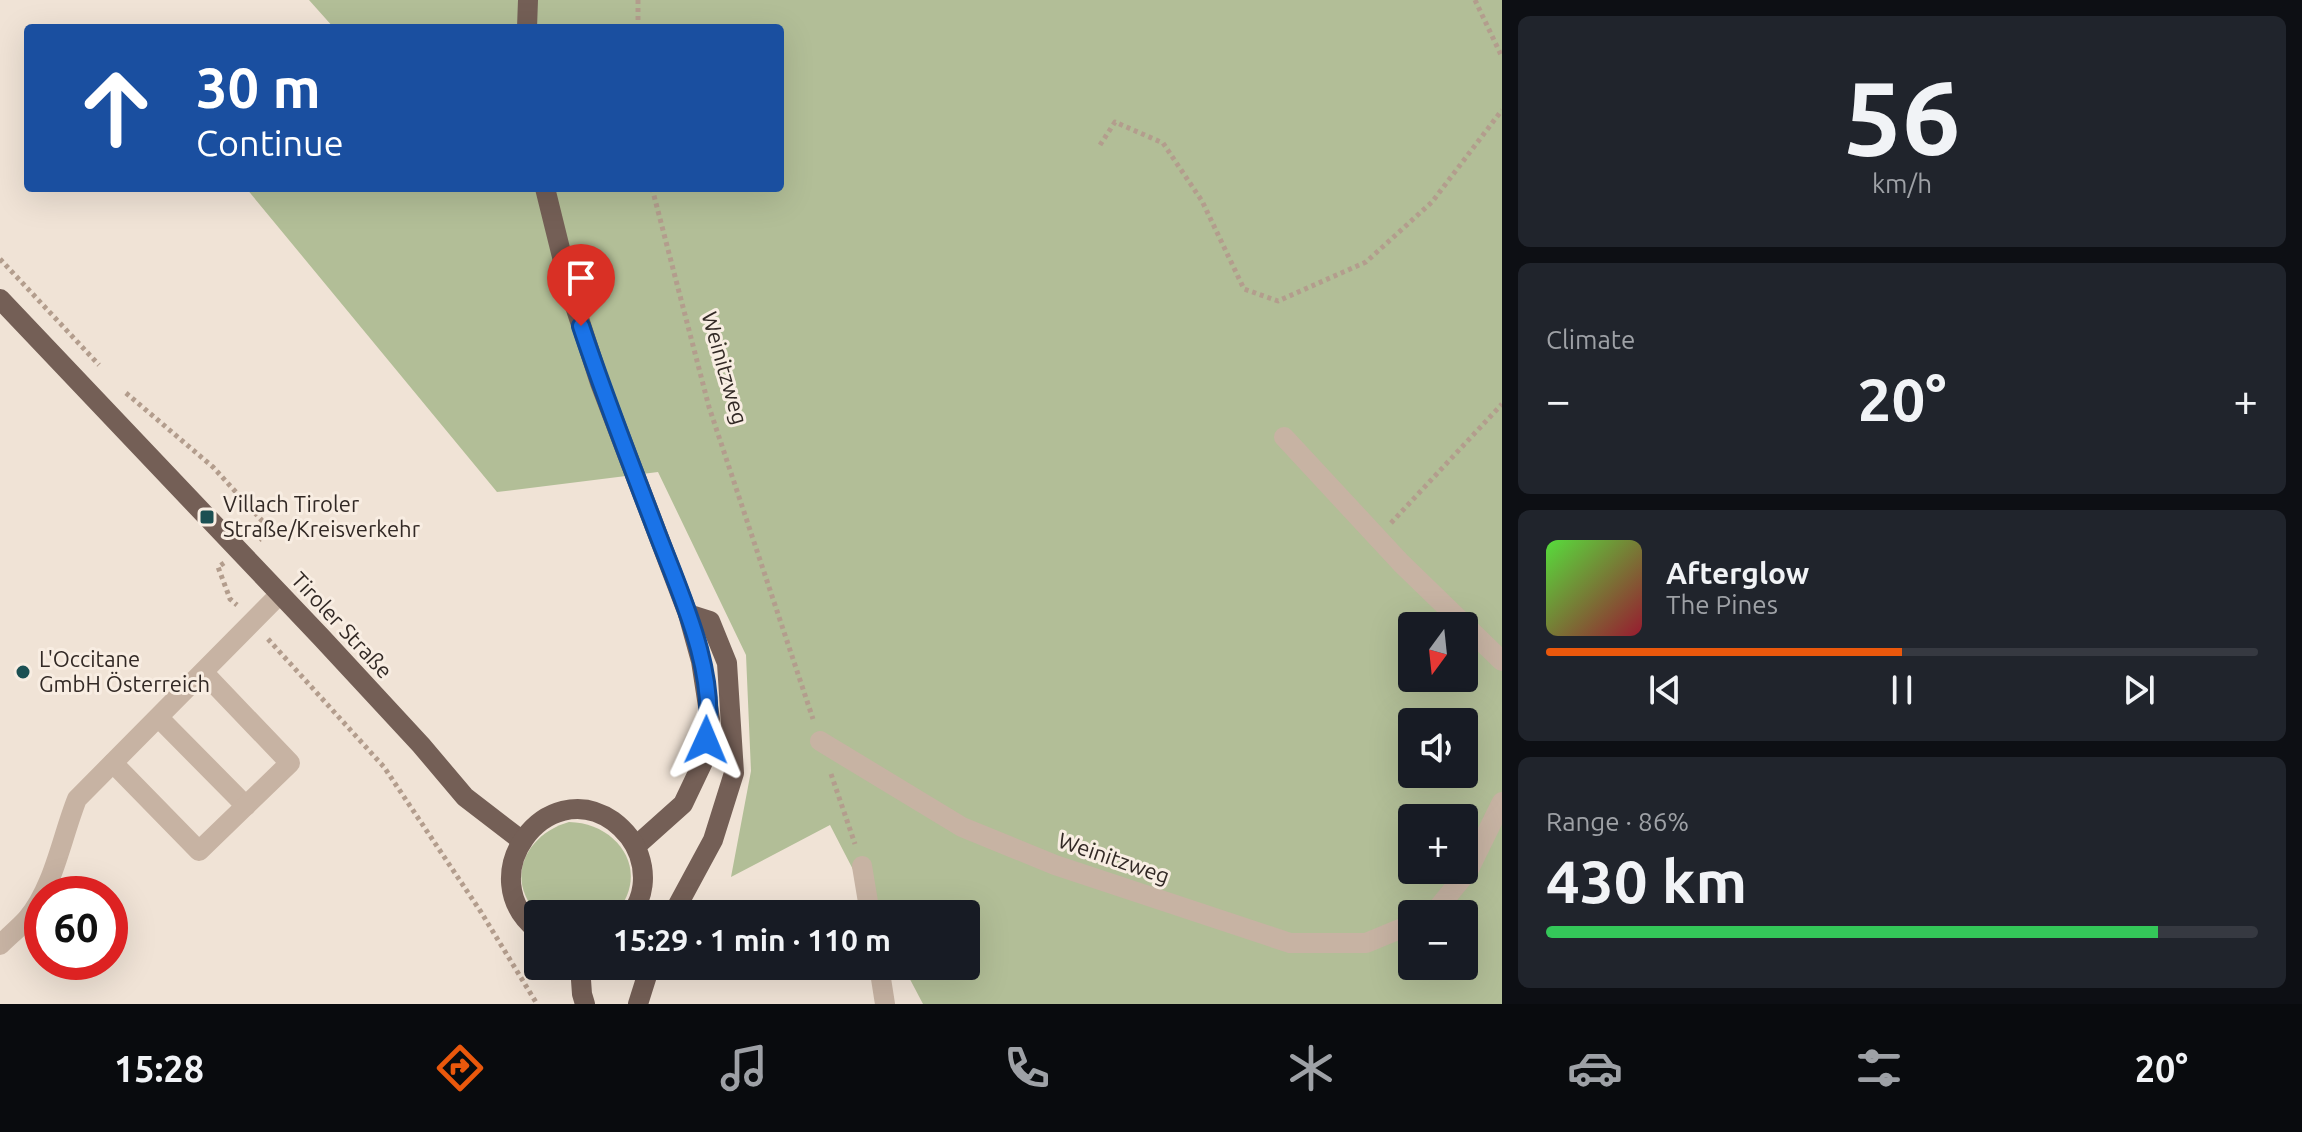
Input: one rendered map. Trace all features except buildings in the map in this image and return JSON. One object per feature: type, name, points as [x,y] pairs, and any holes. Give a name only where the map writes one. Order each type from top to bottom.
[{"type":"main road","points":[[527,24],[528,0]]},
{"type":"main road","points":[[546,192],[572,297],[617,427],[688,614],[701,661],[710,719],[703,762],[683,804],[636,846]]},
{"type":"main road","name":"Tiroler Straße","points":[[0,299],[421,745],[465,797],[521,840]]},
{"type":"main road","points":[[681,900],[713,840],[734,773],[727,663],[710,621],[688,614]]},
{"type":"main road","points":[[524,917],[514,901],[510,881],[512,862],[521,840],[535,825],[551,815],[585,811],[607,818],[623,828],[636,846],[643,867],[643,889],[638,900]]},
{"type":"main road","points":[[581,980],[585,1004]]},
{"type":"main road","points":[[638,1004],[646,980]]},
{"type":"street","points":[[1284,437],[1378,538],[1502,661]]},
{"type":"street","points":[[0,945],[29,917],[54,868],[65,827],[77,799],[280,594]]},
{"type":"street","points":[[113,763],[199,851],[290,763],[204,673]]},
{"type":"street","points":[[159,718],[246,806]]},
{"type":"street","name":"Weinitzweg","points":[[820,741],[962,827],[1055,865],[1290,943],[1366,943],[1398,930]]},
{"type":"street","points":[[1444,900],[1468,871],[1502,802]]},
{"type":"street","points":[[862,866],[868,900]]},
{"type":"street","points":[[881,980],[885,1004]]},
{"type":"path","points":[[638,0],[638,24]]},
{"type":"path","points":[[1475,0],[1502,57]]},
{"type":"path","points":[[1100,145],[1115,122],[1163,143],[1202,201],[1244,289],[1278,301],[1366,262],[1432,202],[1502,110]]},
{"type":"path","name":"Weinitzweg","points":[[653,192],[709,407],[862,866]]},
{"type":"path","points":[[0,259],[106,372]]},
{"type":"path","points":[[116,383],[213,467],[265,524],[263,537]]},
{"type":"path","points":[[1378,538],[1502,404]]},
{"type":"path","points":[[218,567],[230,599]]},
{"type":"path","points":[[279,650],[384,767],[481,912],[537,1004]]},
{"type":"green space","points":[[309,0],[1502,0],[1502,1004],[923,1004],[910,980],[980,980],[980,900],[869,900],[830,825],[731,877],[751,771],[746,655],[658,472],[497,492],[249,192],[784,192],[784,24],[330,24]]},
{"type":"green space","points":[[569,822],[587,825],[615,841],[625,853],[630,867],[630,882],[625,900],[528,900],[522,887],[525,859],[531,847],[554,828]]},
{"type":"place","name":"Villach Tiroler Straße/Kreisverkehr","points":[[207,517]]},
{"type":"place","name":"L'Occitane GmbH Österreich","points":[[23,672]]},
{"type":"route","points":[[581,326],[688,614],[701,661],[710,719],[706,740]]}]
